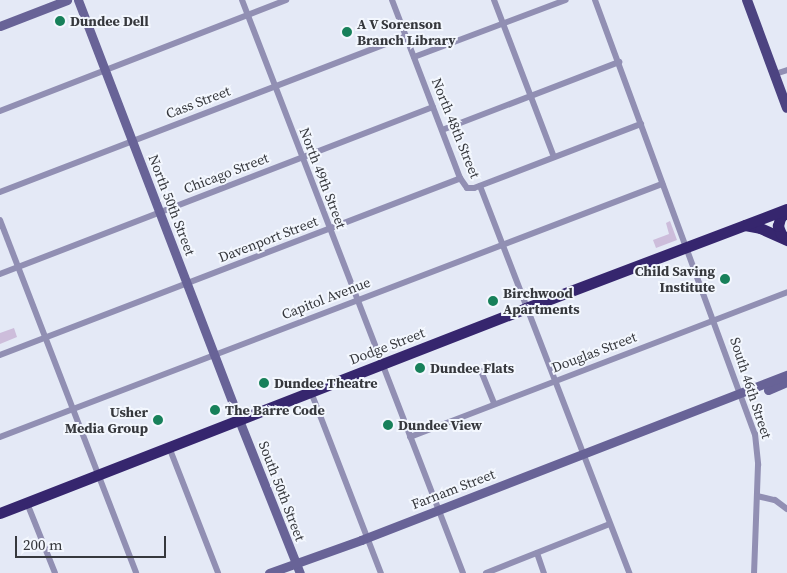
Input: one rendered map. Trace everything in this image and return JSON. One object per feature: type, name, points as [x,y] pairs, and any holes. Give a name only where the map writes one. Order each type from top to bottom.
[{"type":"highway","name":"Dodge Street","points":[[0,513],[526,308],[787,209]]},
{"type":"highway","points":[[786,240],[778,226],[780,218],[787,209]]},
{"type":"highway","points":[[745,225],[760,228],[786,240]]},
{"type":"main road","points":[[0,26],[67,0]]},
{"type":"main road","name":"North 50th Street","points":[[78,0],[239,420]]},
{"type":"main road","points":[[749,1],[787,108]]},
{"type":"main road","name":"Farnam Street","points":[[741,396],[787,375]]},
{"type":"main road","name":"Farnam Street","points":[[269,573],[367,538],[647,429],[787,382]]},
{"type":"main road","name":"South 50th Street","points":[[239,420],[300,573]]},
{"type":"street","name":"North 49th Street","points":[[242,0],[462,573]]},
{"type":"street","points":[[0,110],[286,0]]},
{"type":"street","name":"North 48th Street","points":[[392,0],[460,178],[468,188],[480,186],[629,573]]},
{"type":"street","points":[[494,0],[554,157]]},
{"type":"street","points":[[414,57],[566,0]]},
{"type":"street","name":"South 46th Street","points":[[595,0],[662,184],[715,320],[757,446],[754,573]]},
{"type":"street","name":"Cass Street","points":[[0,192],[406,36]]},
{"type":"street","points":[[442,130],[619,62]]},
{"type":"street","points":[[774,74],[787,70]]},
{"type":"street","name":"Chicago Street","points":[[0,274],[433,107]]},
{"type":"street","points":[[480,186],[641,124]]},
{"type":"street","name":"Davenport Street","points":[[0,355],[460,178]]},
{"type":"street","name":"Capitol Avenue","points":[[0,437],[662,184]]},
{"type":"street","points":[[0,220],[136,573]]},
{"type":"street","name":"Douglas Street","points":[[410,437],[787,292]]},
{"type":"street","points":[[481,371],[494,404]]},
{"type":"street","points":[[311,392],[381,573]]},
{"type":"street","points":[[169,447],[218,573]]},
{"type":"street","points":[[757,496],[775,500],[787,509]]},
{"type":"street","points":[[27,503],[55,573]]},
{"type":"street","points":[[486,573],[610,524]]},
{"type":"street","points":[[537,553],[544,573]]},
{"type":"shaded area","points":[[670,221],[677,240],[656,248],[653,240],[669,234],[666,223]]},
{"type":"shaded area","points":[[14,328],[17,337],[0,344],[0,333]]},
{"type":"place","name":"Dundee Dell","points":[[60,21]]},
{"type":"place","name":"A V Sorenson Branch Library","points":[[347,32]]},
{"type":"place","name":"Child Saving Institute","points":[[725,279]]},
{"type":"place","name":"Birchwood Apartments","points":[[493,301]]},
{"type":"place","name":"Dundee Flats","points":[[420,368]]},
{"type":"place","name":"Dundee Theatre","points":[[264,383]]},
{"type":"place","name":"The Barre Code","points":[[215,410]]},
{"type":"place","name":"Usher Media Group","points":[[158,420]]},
{"type":"place","name":"Dundee View","points":[[388,425]]}]
